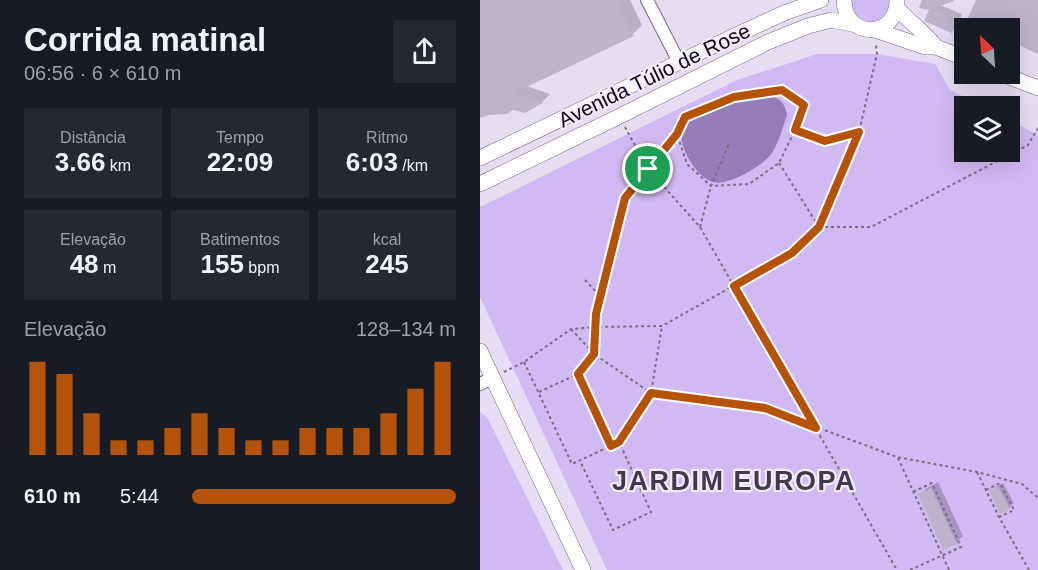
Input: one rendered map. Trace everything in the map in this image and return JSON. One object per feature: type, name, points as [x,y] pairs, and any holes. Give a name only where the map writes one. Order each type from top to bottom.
[{"type":"street","points":[[647,0],[679,62]]},
{"type":"street","name":"Avenida Túlio de Rose","points":[[480,158],[784,13],[821,0]]},
{"type":"street","points":[[844,0],[844,9],[853,24]]},
{"type":"street","points":[[875,30],[890,22],[897,4]]},
{"type":"street","points":[[897,4],[908,20],[936,47],[954,54]]},
{"type":"street","name":"Avenida Túlio de Rose","points":[[480,184],[768,42],[808,26],[831,20],[875,30],[925,47],[936,47]]},
{"type":"street","points":[[1020,81],[1038,88]]},
{"type":"street","points":[[480,351],[486,381],[583,570]]},
{"type":"path","points":[[486,381],[524,362],[570,329],[662,326],[792,253],[819,227],[859,132],[877,54],[875,30]]},
{"type":"path","points":[[539,392],[578,374],[594,354],[596,314],[625,198],[677,134],[685,117],[734,97],[782,90],[804,105],[779,163],[749,184],[711,186],[687,164],[677,134]]},
{"type":"path","points":[[620,116],[648,169],[700,227],[897,570]]},
{"type":"path","points":[[819,227],[871,227],[1028,145],[1038,128]]},
{"type":"path","points":[[795,130],[825,141],[859,132]]},
{"type":"path","points":[[700,227],[711,186],[729,144]]},
{"type":"path","points":[[779,163],[819,227]]},
{"type":"path","points":[[585,280],[601,297]]},
{"type":"path","points":[[524,362],[572,464],[619,442],[651,393],[662,326]]},
{"type":"path","points":[[570,329],[594,354],[651,393],[765,408],[897,457],[977,472],[1022,484],[1038,498]]},
{"type":"path","points":[[578,374],[611,446]]},
{"type":"path","points":[[580,461],[613,530],[651,513],[619,442]]},
{"type":"path","points":[[897,457],[949,570]]},
{"type":"path","points":[[977,472],[1029,570]]},
{"type":"path","points":[[910,570],[961,547],[932,483],[913,492]]},
{"type":"path","points":[[986,490],[1000,483],[1014,510],[999,517]]},
{"type":"shaded area","points":[[851,0],[890,0],[886,15],[873,22],[868,22],[859,19],[855,14]]},
{"type":"shaded area","points":[[817,54],[877,54],[935,64],[950,90],[962,96],[954,96],[954,162],[1020,162],[1020,125],[1038,135],[1038,570],[607,570],[480,297],[480,207],[737,80]]},
{"type":"shaded area","points":[[766,95],[781,101],[787,115],[772,153],[754,169],[736,178],[720,183],[706,179],[693,165],[683,147],[681,138],[685,123],[711,108]]},
{"type":"shaded area","points":[[480,412],[487,417],[563,570],[480,570]]},
{"type":"building","points":[[480,0],[617,0],[634,36],[514,93],[543,103],[525,113],[513,110],[507,114],[480,118]]},
{"type":"building","points":[[922,0],[954,0],[932,9],[954,19],[952,33],[924,21],[929,10],[919,8]]},
{"type":"building","points":[[976,0],[1038,0],[1038,54],[1020,46],[1020,18],[968,18]]},
{"type":"building","points":[[998,486],[1010,509],[1000,514],[989,491]]},
{"type":"building","points":[[931,488],[957,544],[943,550],[918,494]]},
{"type":"district","name":"JARDIM EUROPA","points":[[734,481]]},
{"type":"route","points":[[782,90],[804,105],[795,130],[825,141],[859,132],[819,227],[792,253],[734,286],[816,428],[765,408],[651,393],[619,442],[611,446],[578,374],[594,354],[596,314],[625,198],[648,169],[677,134],[685,117],[734,97],[782,90]]}]
